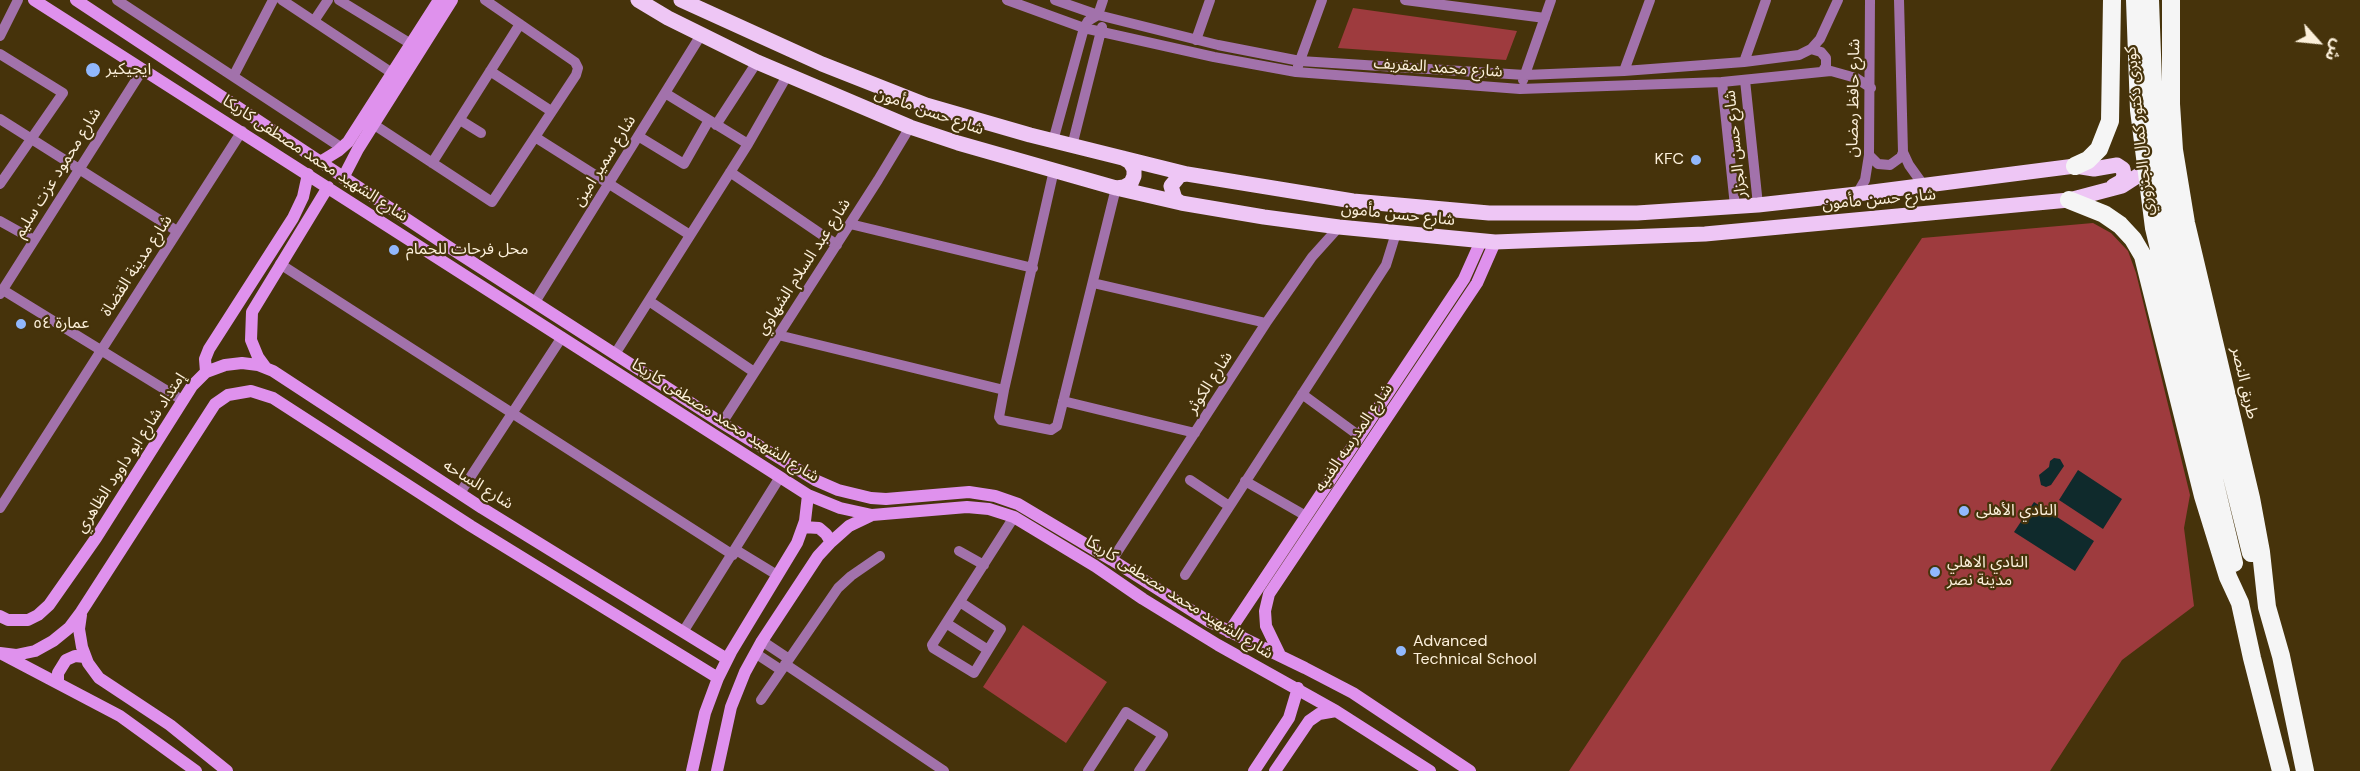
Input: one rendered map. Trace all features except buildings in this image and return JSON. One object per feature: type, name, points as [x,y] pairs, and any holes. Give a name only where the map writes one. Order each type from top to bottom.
[{"type":"highway","points":[[2075,166],[2088,160],[2099,149],[2106,136],[2112,105],[2112,0]]},
{"type":"highway","name":"كوبرى دكتور كمال الجنزوري","points":[[2134,0],[2139,110],[2154,228],[2233,559],[2240,603]]},
{"type":"highway","name":"كوبرى دكتور كمال الجنزوري","points":[[2150,0],[2154,109],[2169,225],[2252,555],[2267,606]]},
{"type":"highway","name":"طريق النصر","points":[[2171,0],[2171,104],[2186,224],[2255,516],[2267,606],[2281,656],[2305,771]]},
{"type":"highway","points":[[2112,105],[2171,104]]},
{"type":"highway","points":[[2180,187],[2159,186],[2152,189],[2144,200],[2140,218],[2143,256],[2203,496],[2228,577],[2240,603],[2282,771]]},
{"type":"highway","points":[[2069,200],[2104,214],[2120,225],[2133,239],[2143,256]]},
{"type":"main road","name":"شارع الشهيد محمد مصطفى كاريكا","points":[[34,0],[808,495],[840,508],[872,515],[971,507],[989,509],[1014,517],[1200,633],[1336,711],[1430,771]]},
{"type":"main road","name":"شارع الشهيد محمد مصطفى كاريكا","points":[[76,0],[343,178],[722,423],[815,480],[838,490],[862,496],[886,499],[956,492],[995,496],[1029,509],[1188,610],[1353,693],[1470,771]]},
{"type":"main road","points":[[343,178],[349,146],[439,0]]},
{"type":"main road","points":[[320,162],[349,146],[373,124],[452,0]]},
{"type":"main road","name":"شارع حسن مأمون","points":[[638,0],[701,35],[757,62],[910,127],[1116,188],[1264,218],[1488,242],[1705,234],[2069,200],[2122,186],[2142,175],[2160,160],[2174,142]]},
{"type":"main road","name":"شارع حسن مأمون","points":[[681,0],[822,64],[926,105],[1053,141],[1187,174],[1353,201],[1489,213],[1617,213],[1758,205],[2075,166],[2094,169],[2117,165],[2123,169],[2122,181],[2101,192]]},
{"type":"main road","points":[[89,35],[96,27],[100,16]]},
{"type":"main road","points":[[112,50],[114,38],[124,31]]},
{"type":"main road","points":[[1116,188],[1131,183],[1134,176],[1134,169],[1124,158]]},
{"type":"main road","name":"إمتداد شارع ابو داوود الظاهري","points":[[0,616],[8,620],[28,620],[38,615],[49,605],[96,538],[182,400],[192,386],[207,372],[205,359],[209,349],[298,208],[308,174]]},
{"type":"main road","points":[[1181,202],[1175,199],[1171,186],[1174,180],[1187,174]]},
{"type":"main road","points":[[266,368],[254,349],[250,321],[252,312],[328,187]]},
{"type":"main road","points":[[298,208],[306,209],[309,218]]},
{"type":"main road","name":"شارع المدرسه الفنيه","points":[[1229,632],[1488,242]]},
{"type":"main road","name":"شارع المدرسه الفنيه","points":[[1265,617],[1269,594],[1477,283],[1488,242]]},
{"type":"main road","name":"شارع الساحه","points":[[207,372],[234,363],[266,368],[482,508],[727,659]]},
{"type":"main road","points":[[0,653],[26,654],[61,635],[81,612],[215,404],[228,394],[251,391],[266,394],[471,526],[718,678]]},
{"type":"main road","points":[[692,771],[705,713],[718,678],[727,659],[797,543],[803,527],[808,495]]},
{"type":"main road","points":[[471,526],[477,520],[482,508]]},
{"type":"main road","points":[[717,771],[731,707],[759,647],[818,556],[849,526],[872,515]]},
{"type":"main road","points":[[492,539],[496,526],[503,521]]},
{"type":"main road","points":[[803,527],[819,528],[831,542]]},
{"type":"main road","points":[[1245,607],[1251,613],[1265,617],[1268,635],[1281,656]]},
{"type":"main road","points":[[81,612],[80,638],[85,657],[93,671],[106,684],[170,725],[227,771]]},
{"type":"main road","points":[[701,668],[709,661],[712,650]]},
{"type":"main road","points":[[0,653],[127,721],[196,771]]},
{"type":"main road","points":[[58,683],[58,673],[66,660],[75,656],[85,657]]},
{"type":"main road","points":[[1254,771],[1292,710],[1298,688]]},
{"type":"main road","points":[[1275,771],[1314,717],[1324,712],[1336,711]]},
{"type":"main road","points":[[1284,725],[1295,726],[1299,735]]},
{"type":"street","points":[[0,36],[18,0]]},
{"type":"street","points":[[117,0],[349,146]]},
{"type":"street","points":[[234,75],[273,0]]},
{"type":"street","points":[[282,0],[392,73]]},
{"type":"street","points":[[314,21],[328,0]]},
{"type":"street","points":[[339,0],[411,44]]},
{"type":"street","points":[[373,124],[492,202],[578,71],[577,64],[485,0]]},
{"type":"street","name":"شارع محمد المقريف","points":[[1007,0],[1084,28],[1214,57],[1298,67],[1520,89],[1722,82],[1822,72],[1848,74],[1871,88]]},
{"type":"street","name":"شارع محمد المقريف","points":[[1055,0],[1098,15],[1298,67],[1525,75],[1624,71],[1744,62],[1799,55],[1811,49]]},
{"type":"street","points":[[1053,141],[1084,28],[1088,21],[1098,15],[1103,0]]},
{"type":"street","points":[[1196,40],[1210,0]]},
{"type":"street","points":[[1298,67],[1322,0]]},
{"type":"street","points":[[1405,0],[1435,2],[1545,18]]},
{"type":"street","points":[[1520,89],[1551,0]]},
{"type":"street","points":[[1624,71],[1650,0]]},
{"type":"street","points":[[1744,62],[1766,0]]},
{"type":"street","points":[[1822,72],[1826,66],[1826,58],[1821,52],[1811,49],[1823,34],[1838,0]]},
{"type":"street","name":"شارع حافظ رمضان","points":[[1857,194],[1865,180],[1869,155],[1870,0]]},
{"type":"street","points":[[1899,0],[1903,152],[1924,186]]},
{"type":"street","points":[[1072,146],[1101,31],[1098,15]]},
{"type":"street","points":[[432,163],[520,24]]},
{"type":"street","name":"شارع سمير امين","points":[[535,302],[701,35]]},
{"type":"street","points":[[0,54],[63,93],[0,184]]},
{"type":"street","points":[[639,136],[684,164],[757,62]]},
{"type":"street","name":"شارع محمود عزت سليم","points":[[2,287],[143,69]]},
{"type":"street","points":[[490,71],[551,111]]},
{"type":"street","points":[[615,354],[748,144],[788,74]]},
{"type":"street","name":"شارع حسن الجزار","points":[[1745,80],[1758,205]]},
{"type":"street","name":"شارع حسن الجزار","points":[[1722,82],[1735,207]]},
{"type":"street","points":[[665,93],[748,144]]},
{"type":"street","points":[[0,119],[177,231]]},
{"type":"street","points":[[460,120],[481,133]]},
{"type":"street","name":"شارع عبد السلام الشهاوي","points":[[722,423],[910,127]]},
{"type":"street","name":"شارع مدينة القضاة","points":[[1,503],[242,131]]},
{"type":"street","points":[[535,137],[690,235]]},
{"type":"street","points":[[1869,155],[1873,160],[1884,165],[1896,162],[1903,152]]},
{"type":"street","points":[[1054,170],[999,419],[1051,430],[1057,426],[1116,188]]},
{"type":"street","points":[[730,172],[837,244]]},
{"type":"street","points":[[0,220],[34,240]]},
{"type":"street","points":[[850,224],[1032,268]]},
{"type":"street","name":"شارع الكوثر","points":[[1112,560],[1266,323],[1312,257],[1339,227]]},
{"type":"street","points":[[1185,576],[1388,261],[1396,233]]},
{"type":"street","points":[[280,264],[512,414],[734,552],[777,575]]},
{"type":"street","points":[[1093,284],[1266,323]]},
{"type":"street","points":[[2,287],[182,400]]},
{"type":"street","points":[[649,301],[754,372]]},
{"type":"street","points":[[778,335],[1004,390]]},
{"type":"street","points":[[460,493],[562,337]]},
{"type":"street","points":[[1302,394],[1358,435]]},
{"type":"street","points":[[1064,401],[1195,433]]},
{"type":"street","points":[[683,632],[780,477]]},
{"type":"street","points":[[1190,480],[1229,506]]},
{"type":"street","points":[[1245,481],[1306,516]]},
{"type":"street","points":[[960,602],[1001,629],[973,673],[932,646],[1014,517]]},
{"type":"street","points":[[959,551],[984,565]]},
{"type":"street","points":[[761,700],[838,588],[864,565],[879,556]]},
{"type":"street","points":[[946,623],[988,650]]},
{"type":"street","points":[[759,647],[945,771]]},
{"type":"street","points":[[1088,771],[1126,712],[1163,735],[1139,771]]},
{"type":"shaded area","points":[[1353,8],[1517,31],[1506,60],[1338,48]]},
{"type":"shaded area","name":"النادي الأهلى","points":[[2093,223],[2111,233],[2128,251],[2136,273],[2190,495],[2184,528],[2194,606],[2122,660],[2050,771],[1569,771],[1922,238]]},
{"type":"shaded area","points":[[1023,625],[1107,682],[1066,743],[983,687]]},
{"type":"water","points":[[2054,458],[2060,459],[2064,466],[2051,485],[2046,487],[2041,485],[2039,475],[2049,467],[2050,461]]},
{"type":"water","points":[[2078,470],[2122,499],[2103,529],[2059,500]]},
{"type":"water","points":[[2034,502],[2094,541],[2075,571],[2014,532]]},
{"type":"place","name":"ايجيكير","points":[[93,70]]},
{"type":"place","name":"KFC","points":[[1696,160]]},
{"type":"place","name":"محل فرحات للحمام","points":[[394,250]]},
{"type":"place","name":"عمارة ٥٤","points":[[21,324]]},
{"type":"place","name":"النادي الأهلى","points":[[1964,511]]},
{"type":"place","name":"النادي الاهلي مدينة نصر","points":[[1935,572]]},
{"type":"place","name":"Advanced Technical School","points":[[1401,651]]}]
